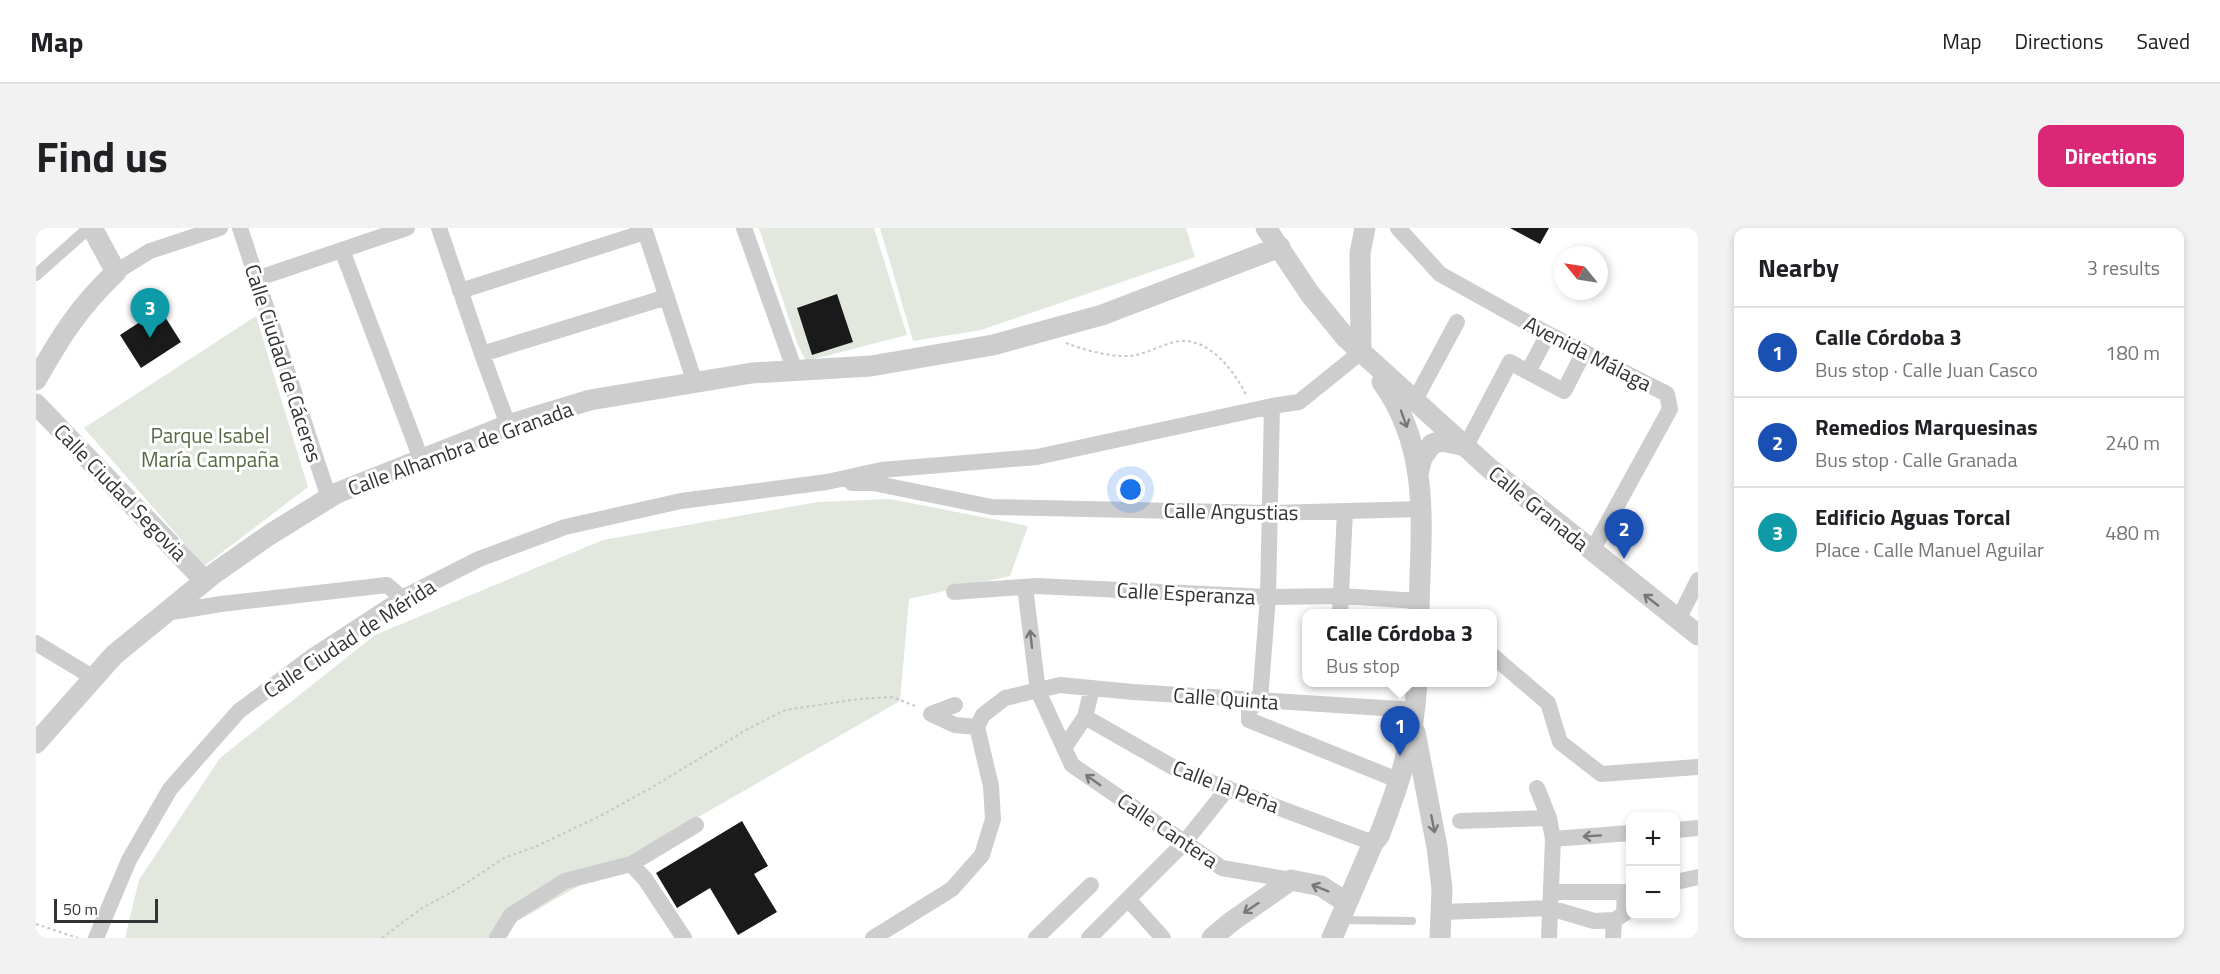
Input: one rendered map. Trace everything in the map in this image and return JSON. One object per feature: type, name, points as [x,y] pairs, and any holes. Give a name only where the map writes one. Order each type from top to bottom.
[{"type":"street","points":[[36,275],[90,228],[116,272]]},
{"type":"street","points":[[36,380],[68,326],[90,297],[116,272],[150,251],[220,228]]},
{"type":"street","name":"Calle Ciudad de Cáceres","points":[[240,228],[329,498]]},
{"type":"street","points":[[256,279],[407,228]]},
{"type":"street","points":[[744,228],[795,371]]},
{"type":"street","points":[[1266,228],[1327,317],[1361,352],[1399,407],[1409,435],[1418,475],[1422,509],[1419,607]]},
{"type":"street","points":[[1361,352],[1360,253],[1365,228]]},
{"type":"street","name":"Avenida Málaga","points":[[1398,228],[1440,274],[1548,334],[1667,394],[1670,409],[1592,551]]},
{"type":"street","points":[[442,229],[460,291],[508,425]]},
{"type":"street","points":[[460,291],[644,230],[695,383]]},
{"type":"street","name":"Calle Alhambra de Granada","points":[[36,743],[114,655],[205,581],[269,535],[337,493],[421,459],[508,425],[590,400],[752,373],[871,366],[993,345],[1102,315],[1280,247]]},
{"type":"street","points":[[342,250],[421,459]]},
{"type":"street","points":[[482,354],[667,297]]},
{"type":"street","points":[[1415,400],[1457,322]]},
{"type":"street","points":[[1528,372],[1548,334]]},
{"type":"street","points":[[827,483],[881,470],[1037,457],[1299,402],[1361,352]]},
{"type":"street","name":"Calle Granada","points":[[1361,352],[1489,468],[1698,635]]},
{"type":"street","points":[[1418,475],[1422,458],[1432,444],[1442,441],[1466,446],[1510,362],[1564,391],[1584,352]]},
{"type":"street","name":"Calle Ciudad Segovia","points":[[36,404],[205,581]]},
{"type":"street","points":[[1272,406],[1268,597],[1260,700],[1249,710],[1249,720],[1400,781]]},
{"type":"street","name":"Calle Angustias","points":[[827,483],[873,483],[992,507],[1271,513],[1422,509]]},
{"type":"street","name":"Calle Ciudad de Mérida","points":[[96,938],[129,860],[170,789],[239,711],[313,656],[402,598],[479,559],[565,528],[681,501],[827,483]]},
{"type":"street","points":[[1340,609],[1345,511]]},
{"type":"street","points":[[1678,620],[1698,580]]},
{"type":"street","points":[[205,581],[220,604]]},
{"type":"street","points":[[166,613],[220,604],[387,585],[402,598]]},
{"type":"street","name":"Calle Esperanza","points":[[954,592],[1025,587],[1268,597],[1341,596],[1419,607]]},
{"type":"street","name":"Calle Cantera","points":[[1025,587],[1038,691],[1072,765],[1222,868],[1321,886],[1339,920]]},
{"type":"street","points":[[36,643],[94,678]]},
{"type":"street","points":[[1497,659],[1548,703],[1560,742],[1601,774],[1698,767]]},
{"type":"street","name":"Calle Quinta","points":[[977,727],[983,715],[1005,699],[1060,685],[1260,700],[1414,718]]},
{"type":"street","points":[[1339,920],[1373,843],[1379,836],[1400,781],[1414,718],[1416,687]]},
{"type":"street","points":[[1064,748],[1085,717],[1092,688]]},
{"type":"street","points":[[931,714],[955,705]]},
{"type":"street","points":[[873,938],[952,889],[982,855],[993,819],[991,786],[977,727],[955,725],[931,714]]},
{"type":"street","name":"Calle la Peña","points":[[1085,717],[1178,770],[1373,843]]},
{"type":"street","points":[[1414,718],[1437,847],[1442,889],[1440,938]]},
{"type":"street","points":[[1400,781],[1410,778],[1427,794]]},
{"type":"street","points":[[1089,938],[1184,843],[1228,788]]},
{"type":"street","points":[[1537,788],[1549,818],[1553,838],[1550,938]]},
{"type":"street","points":[[1460,821],[1549,818]]},
{"type":"street","points":[[497,938],[510,915],[565,881],[631,864],[696,825]]},
{"type":"street","points":[[1680,830],[1698,828]]},
{"type":"street","points":[[1553,838],[1626,833]]},
{"type":"street","points":[[631,864],[645,879],[684,938]]},
{"type":"street","points":[[1680,881],[1698,877]]},
{"type":"street","points":[[1212,938],[1291,880]]},
{"type":"street","points":[[1036,938],[1091,885]]},
{"type":"street","points":[[1442,912],[1626,892]]},
{"type":"street","points":[[1128,899],[1163,938]]},
{"type":"street","points":[[1551,900],[1568,915],[1594,921],[1614,920],[1624,914],[1626,903]]},
{"type":"street","points":[[1613,938],[1614,920]]},
{"type":"lane","points":[[1339,920],[1412,921]]},
{"type":"path","points":[[1042,332],[1071,345],[1120,356],[1144,353],[1178,341],[1200,345],[1210,350],[1231,371],[1248,399],[1249,411]]},
{"type":"path","points":[[382,938],[422,908],[454,891],[504,858],[537,846],[602,815],[746,730],[785,710],[858,699],[892,697],[913,704],[931,714]]},
{"type":"path","points":[[36,924],[78,938]]},
{"type":"green space","points":[[759,228],[874,228],[907,335],[806,361],[797,343]]},
{"type":"green space","points":[[880,228],[1186,228],[1195,257],[981,330],[913,341]]},
{"type":"green space","name":"Parque Isabel María Campaña","points":[[256,316],[308,487],[204,566],[84,428]]},
{"type":"green space","points":[[890,499],[1028,526],[1010,576],[909,599],[900,701],[488,938],[125,938],[139,880],[220,758],[375,635],[603,540],[818,502]]},
{"type":"building","points":[[1510,228],[1549,228],[1540,244]]},
{"type":"building","points":[[837,294],[853,342],[812,355],[797,308]]},
{"type":"building","points":[[160,309],[181,342],[141,368],[120,335]]},
{"type":"building","points":[[742,821],[768,866],[754,874],[777,912],[738,935],[710,888],[677,908],[656,873]]},
{"type":"place","name":"Edificio Aguas Torcal","points":[[150,338]]},
{"type":"place","name":"Remedios Marquesinas","points":[[1624,559]]},
{"type":"place","name":"Calle Córdoba 3","points":[[1400,756]]}]
